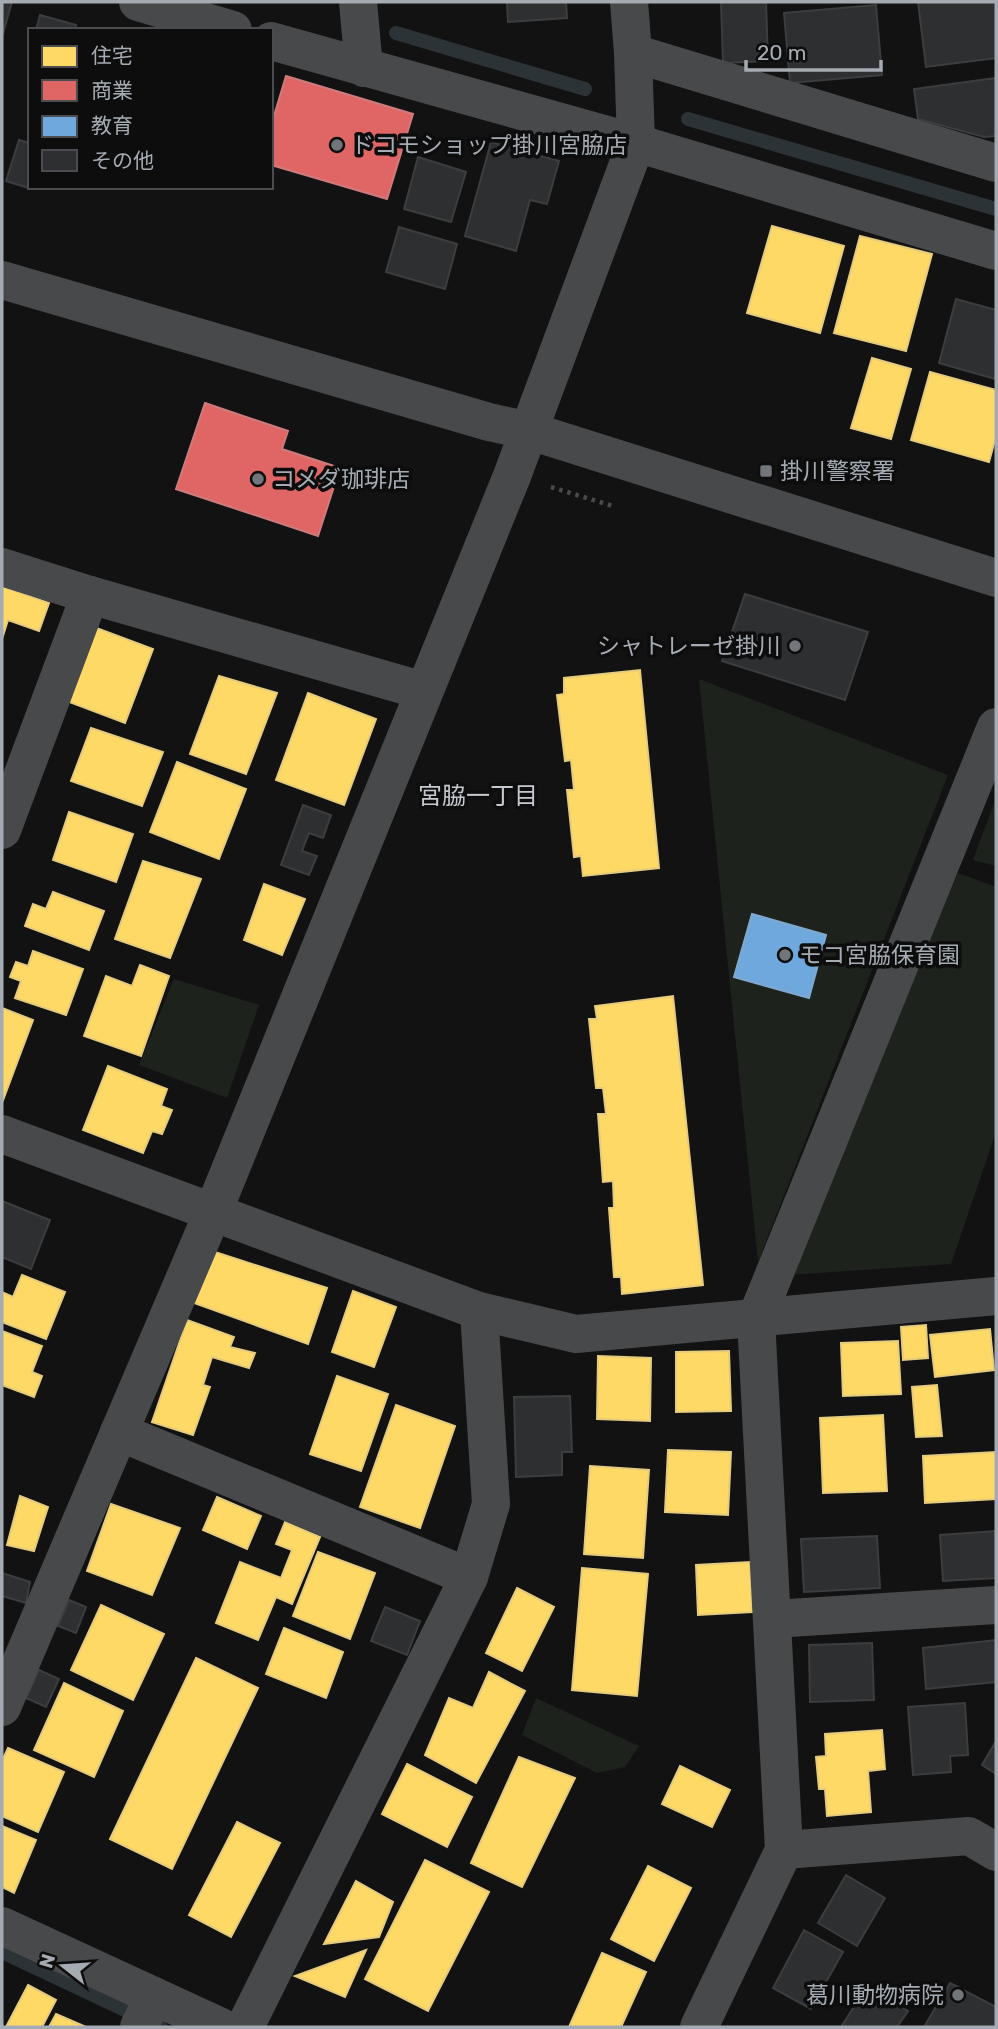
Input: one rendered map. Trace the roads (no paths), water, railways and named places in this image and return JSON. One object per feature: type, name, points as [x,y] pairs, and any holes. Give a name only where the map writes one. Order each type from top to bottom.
[{"type":"street","points":[[138,2],[226,28]]},
{"type":"street","points":[[358,2],[364,68]]},
{"type":"street","points":[[2,1707],[213,1212],[530,430],[636,143],[629,2]]},
{"type":"street","points":[[273,42],[636,143],[996,251]]},
{"type":"street","points":[[633,53],[996,163]]},
{"type":"street","points":[[2,280],[463,414],[530,430],[996,578]]},
{"type":"street","points":[[2,567],[90,596],[424,691]]},
{"type":"street","points":[[2,830],[90,596]]},
{"type":"street","points":[[699,2027],[784,1850],[756,1319],[996,727]]},
{"type":"street","points":[[2,1134],[479,1311],[576,1334],[996,1296]]},
{"type":"street","points":[[245,2027],[469,1577],[491,1504],[479,1311]]},
{"type":"street","points":[[119,1432],[469,1577]]},
{"type":"street","points":[[773,1619],[996,1605]]},
{"type":"street","points":[[784,1850],[969,1836],[996,1852]]},
{"type":"street","points":[[2,1926],[146,2012],[221,2027]]},
{"type":"waterway","points":[[396,33],[585,89]]},
{"type":"waterway","points":[[688,119],[996,209]]},
{"type":"waterway","points":[[2,1952],[161,2027]]},
{"type":"place","name":"ドコモショップ掛川宮脇店","points":[[337,145]]},
{"type":"place","name":"掛川警察署","points":[[766,471]]},
{"type":"place","name":"コメダ珈琲店","points":[[258,479]]},
{"type":"place","name":"シャトレーゼ掛川","points":[[795,646]]},
{"type":"place","name":"モコ宮脇保育園","points":[[785,955]]},
{"type":"place","name":"葛川動物病院","points":[[958,1995]]},
{"type":"district","name":"宮脇一丁目","points":[[478,796]]}]
